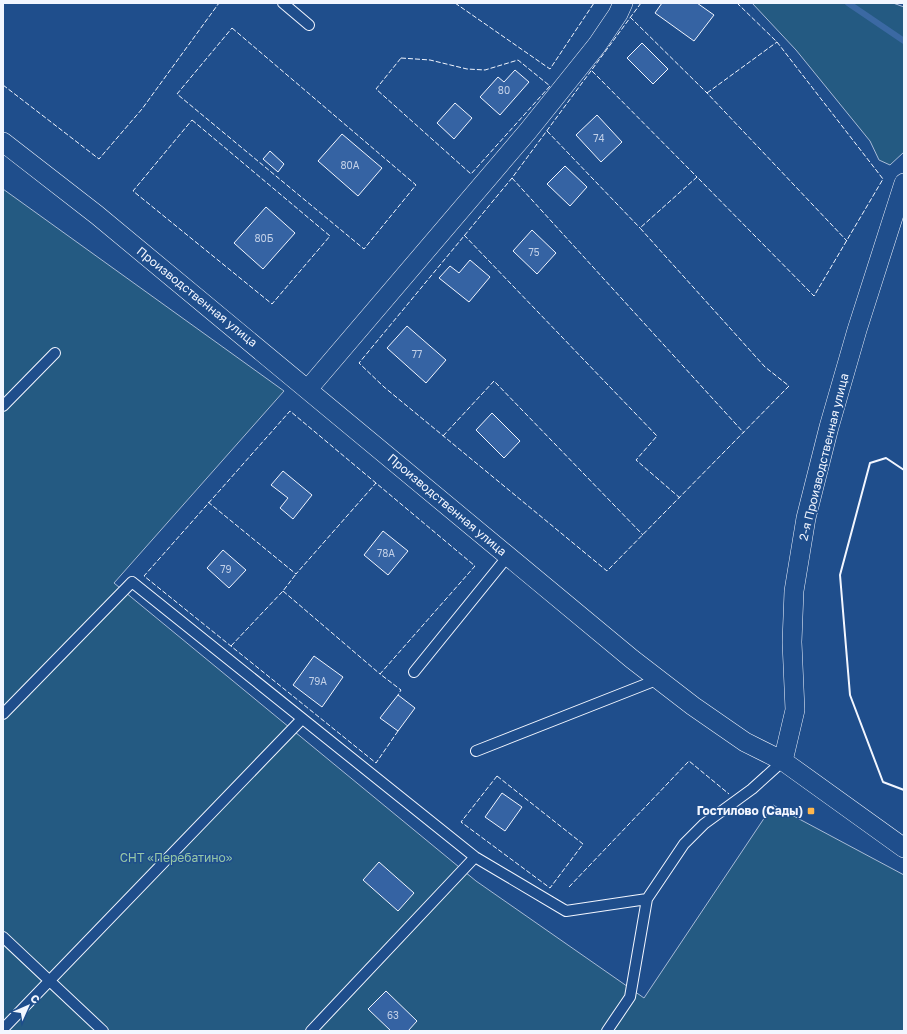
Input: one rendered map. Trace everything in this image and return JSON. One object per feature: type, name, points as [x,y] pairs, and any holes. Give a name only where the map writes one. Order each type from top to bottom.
[{"type":"street","points":[[308,389],[528,131],[597,45],[618,14],[623,3]]},
{"type":"street","name":"Производственная улица","points":[[3,142],[97,214],[508,556],[693,706],[745,742],[783,761],[904,848]]},
{"type":"street","name":"2-я Производственная улица","points":[[783,761],[795,710],[792,642],[794,591],[806,518],[855,337],[904,183]]},
{"type":"lane","points":[[283,3],[309,25]]},
{"type":"lane","points":[[3,406],[55,353]]},
{"type":"lane","points":[[414,672],[508,556]]},
{"type":"lane","points":[[3,714],[132,582],[475,858],[566,911],[647,899]]},
{"type":"lane","points":[[476,751],[659,679]]},
{"type":"lane","points":[[3,1029],[302,719]]},
{"type":"lane","points":[[607,1031],[630,997],[647,899],[684,844],[704,824],[752,789],[783,761]]},
{"type":"lane","points":[[312,1031],[475,858]]},
{"type":"lane","points":[[3,936],[103,1031]]},
{"type":"green space","points":[[752,3],[893,3],[904,7],[904,152],[890,165],[879,160],[870,141],[796,50]]},
{"type":"green space","name":"СНТ «Перебатино»","points":[[3,189],[284,391],[114,583],[476,881],[644,998],[773,805],[904,875],[904,1031],[3,1031]]},
{"type":"building","points":[[662,3],[697,3],[714,15],[694,41],[655,13]]},
{"type":"building","points":[[642,43],[668,69],[653,84],[627,58]]},
{"type":"building","points":[[515,70],[529,82],[500,115],[480,97],[498,77],[504,82]]},
{"type":"building","points":[[455,103],[472,118],[454,139],[437,123]]},
{"type":"building","points":[[597,115],[622,142],[601,162],[576,135]]},
{"type":"building","points":[[342,134],[382,168],[358,196],[318,161]]},
{"type":"building","points":[[270,151],[284,164],[278,172],[263,159]]},
{"type":"building","points":[[565,166],[587,187],[570,206],[547,184]]},
{"type":"building","points":[[266,207],[295,233],[263,269],[234,243]]},
{"type":"building","points":[[532,230],[556,253],[537,274],[513,251]]},
{"type":"building","points":[[470,260],[490,277],[469,302],[439,278],[450,266],[459,273]]},
{"type":"building","points":[[407,326],[446,360],[426,383],[387,348]]},
{"type":"building","points":[[492,413],[520,441],[504,458],[476,430]]},
{"type":"building","points":[[283,471],[312,495],[293,519],[280,508],[288,498],[271,485]]},
{"type":"building","points":[[383,531],[408,551],[388,575],[364,555]]},
{"type":"building","points":[[223,550],[246,570],[229,588],[207,568]]},
{"type":"building","points":[[314,656],[343,677],[322,707],[293,685]]},
{"type":"building","points":[[398,695],[415,708],[398,731],[380,718]]},
{"type":"building","points":[[502,793],[522,807],[505,831],[485,817]]},
{"type":"building","points":[[379,862],[414,893],[398,911],[363,880]]},
{"type":"building","points":[[386,991],[417,1021],[408,1031],[391,1031],[368,1009]]},
{"type":"waterway","points":[[848,3],[904,41]]},
{"type":"fence","points":[[3,85],[99,159],[142,109],[219,3]]},
{"type":"fence","points":[[455,3],[550,69],[594,3]]},
{"type":"fence","points":[[641,3],[512,178],[359,363],[384,387],[607,571],[789,386],[765,367],[640,228],[697,177],[814,296],[883,179],[777,42],[737,3]]},
{"type":"fence","points":[[630,17],[707,93],[847,241]]},
{"type":"fence","points":[[232,28],[416,185],[364,249],[177,94],[232,28]]},
{"type":"fence","points":[[707,93],[777,42]]},
{"type":"fence","points":[[401,58],[430,60],[467,69],[485,70],[518,60],[550,86],[471,174],[376,89],[401,58]]},
{"type":"fence","points":[[592,71],[697,177]]},
{"type":"fence","points":[[192,120],[330,236],[272,304],[133,191],[192,120]]},
{"type":"fence","points":[[547,131],[640,228]]},
{"type":"fence","points":[[512,178],[744,433]]},
{"type":"fence","points":[[464,235],[657,436],[636,460],[680,498]]},
{"type":"fence","points":[[443,436],[494,381],[643,535]]},
{"type":"fence","points":[[398,695],[401,690],[380,674],[475,566],[290,411],[144,576],[376,763],[398,731]]},
{"type":"fence","points":[[208,502],[296,574],[376,483]]},
{"type":"fence","points":[[231,646],[283,591],[296,574]]},
{"type":"fence","points":[[283,591],[380,674]]},
{"type":"fence","points":[[569,887],[689,761],[729,794]]},
{"type":"fence","points":[[497,776],[583,844],[550,888],[461,822],[497,776]]},
{"type":"wall","points":[[904,470],[886,458],[870,463],[840,575],[850,695],[883,782],[904,790]]},
{"type":"place","name":"Гостилово (Сады)","points":[[811,811]]}]
